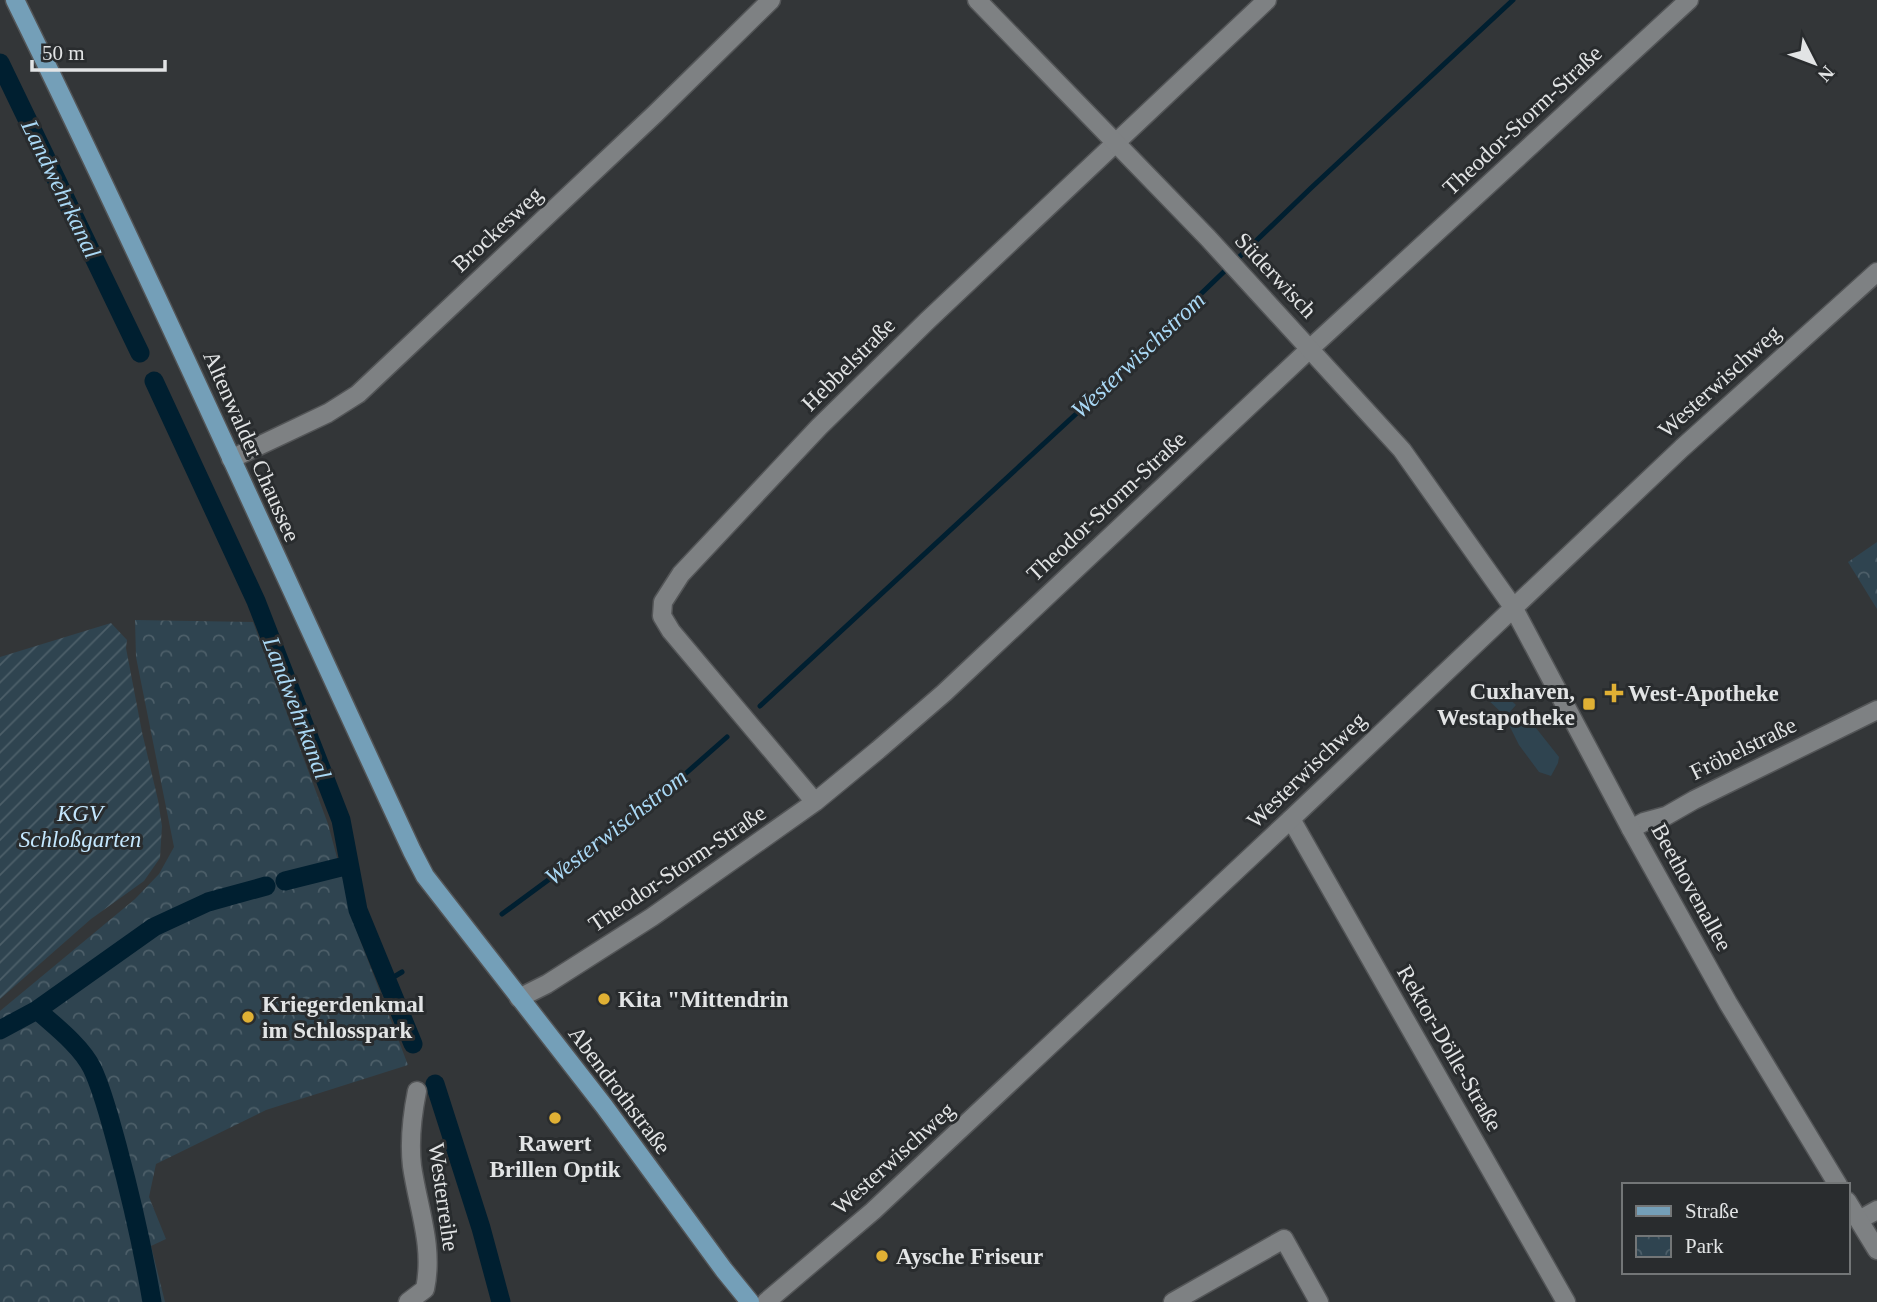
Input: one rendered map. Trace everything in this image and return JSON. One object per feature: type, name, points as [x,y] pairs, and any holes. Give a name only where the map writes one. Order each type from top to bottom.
[{"type":"main road","name":"Altenwalder Chaussee","points":[[15,0],[94,161],[412,851],[425,876],[450,908]]},
{"type":"main road","name":"Abendrothstraße","points":[[450,908],[604,1106],[716,1260],[750,1302]]},
{"type":"street","name":"Brockesweg","points":[[231,459],[328,413],[358,394],[771,0]]},
{"type":"street","name":"Süderwisch","points":[[977,0],[1224,255],[1402,450],[1513,607]]},
{"type":"street","name":"Hebbelstraße","points":[[815,802],[671,631],[663,616],[663,602],[681,574],[819,427],[927,321],[1267,0]]},
{"type":"street","name":"Theodor-Storm-Straße","points":[[519,998],[547,984],[652,917],[815,802],[944,692],[1310,348],[1689,0]]},
{"type":"street","name":"Westerwischweg","points":[[766,1302],[873,1211],[1682,448],[1877,272]]},
{"type":"street","name":"Beethovenallee","points":[[1513,607],[1631,829],[1728,1003],[1837,1183]]},
{"type":"street","name":"Fröbelstraße","points":[[1631,829],[1666,816],[1693,800],[1877,710]]},
{"type":"street","name":"Rektor-Dölle-Straße","points":[[1291,819],[1566,1302]]},
{"type":"street","name":"Westerreihe","points":[[408,1302],[425,1289],[429,1272],[427,1237],[412,1165],[410,1128],[417,1091]]},
{"type":"street","points":[[1849,1203],[1877,1250]]},
{"type":"street","points":[[1859,1220],[1877,1210]]},
{"type":"street","points":[[1173,1302],[1284,1238],[1319,1302]]},
{"type":"green space","points":[[1877,542],[1877,609],[1848,562]]},
{"type":"green space","points":[[135,620],[253,622],[328,824],[357,932],[408,1065],[266,1110],[156,1164],[149,1197],[166,1239],[151,1246],[165,1302],[0,1302],[0,1011],[135,899],[159,874],[174,847],[136,657]]},
{"type":"green space","name":"KGV Schloßgarten","points":[[111,623],[127,640],[126,648],[162,826],[160,858],[144,881],[91,919],[0,999],[0,657]]},
{"type":"green space","points":[[1496,686],[1516,705],[1508,714],[1516,724],[1536,728],[1559,757],[1551,776],[1539,772],[1519,745],[1504,715],[1485,697]]},
{"type":"waterway","name":"Westerwischstrom","points":[[760,706],[1077,413],[1311,188],[1513,0]]},
{"type":"waterway","name":"Landwehrkanal","points":[[0,63],[140,353]]},
{"type":"waterway","name":"Landwehrkanal","points":[[154,381],[256,601],[341,820],[358,910],[413,1044]]},
{"type":"waterway","name":"Westerwischstrom","points":[[502,914],[650,805],[727,737]]},
{"type":"waterway","points":[[285,881],[349,865]]},
{"type":"waterway","points":[[152,1302],[127,1184],[96,1077],[75,1044],[37,1010],[154,927],[208,902],[266,886]]},
{"type":"waterway","name":"Westerwischstrom","points":[[387,981],[402,972]]},
{"type":"waterway","points":[[0,1030],[37,1010]]},
{"type":"waterway","name":"Landwehrkanal","points":[[435,1084],[481,1228],[501,1302]]},
{"type":"place","name":"West-Apotheke","points":[[1614,693]]},
{"type":"place","name":"Cuxhaven, Westapotheke","points":[[1589,704]]},
{"type":"place","name":"Kita \"Mittendrin","points":[[604,999]]},
{"type":"place","name":"Kriegerdenkmal im Schlosspark","points":[[248,1017]]},
{"type":"place","name":"Rawert Brillen Optik","points":[[555,1118]]},
{"type":"place","name":"Aysche Friseur","points":[[882,1256]]}]
